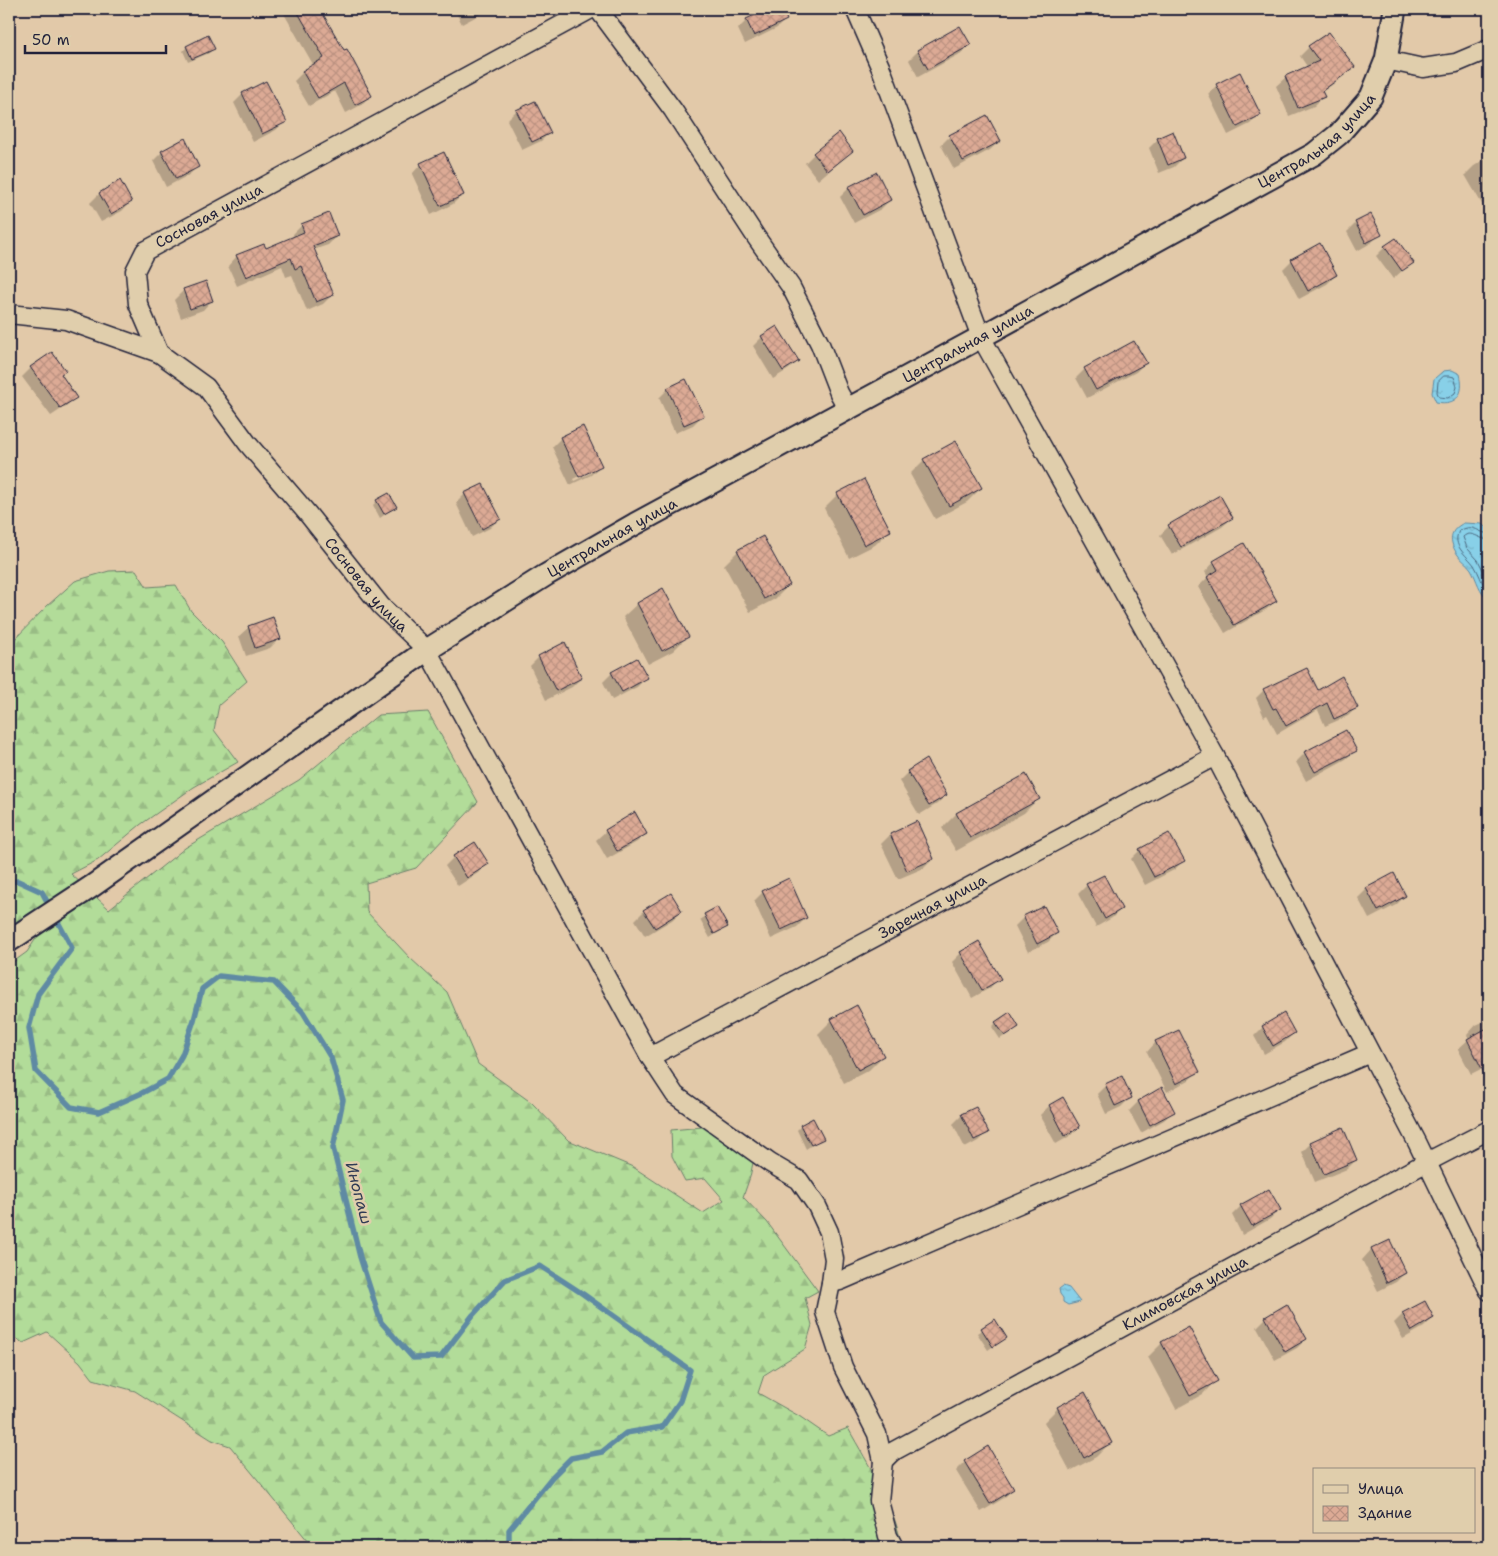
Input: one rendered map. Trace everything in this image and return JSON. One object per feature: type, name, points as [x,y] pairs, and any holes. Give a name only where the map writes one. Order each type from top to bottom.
[{"type":"street","name":"Сосновая улица","points":[[591,9],[145,251],[135,271],[138,304],[159,353],[206,387],[248,444],[307,513],[381,606],[427,650],[650,1057],[675,1095],[770,1163],[799,1180],[817,1206],[829,1232],[834,1259],[825,1312],[843,1366],[877,1434],[883,1461],[879,1501],[888,1536],[894,1547]]},
{"type":"street","points":[[598,9],[673,110],[791,287],[820,344],[839,393],[848,409]]},
{"type":"street","points":[[855,9],[882,71],[980,337],[1215,756],[1427,1162],[1489,1291]]},
{"type":"street","name":"Центральная улица","points":[[16,936],[90,887],[427,650],[546,575],[1314,154],[1339,134],[1370,97],[1386,60],[1395,9]]},
{"type":"street","points":[[1386,60],[1423,68],[1456,63],[1489,49]]},
{"type":"street","points":[[9,314],[66,320],[159,353]]},
{"type":"street","name":"Заречная улица","points":[[650,1057],[1215,756]]},
{"type":"street","points":[[831,1283],[840,1281],[1370,1053]]},
{"type":"street","name":"Климовская улица","points":[[883,1461],[892,1452],[1489,1130]]},
{"type":"green space","points":[[136,570],[147,587],[176,585],[191,611],[222,642],[247,681],[219,705],[214,730],[238,762],[194,787],[140,825],[98,860],[71,874],[109,909],[185,848],[299,780],[378,715],[428,712],[478,802],[416,868],[366,883],[367,912],[410,958],[447,992],[478,1064],[532,1103],[568,1140],[633,1167],[703,1213],[724,1200],[705,1178],[685,1181],[672,1156],[671,1130],[713,1126],[754,1158],[743,1197],[767,1222],[818,1291],[805,1298],[812,1325],[805,1349],[764,1375],[758,1393],[799,1416],[828,1436],[848,1428],[887,1500],[902,1547],[313,1547],[230,1446],[212,1440],[135,1391],[93,1379],[80,1362],[47,1332],[23,1343],[9,1335],[9,965],[27,952],[37,937],[22,926],[9,934],[9,645],[47,606],[75,581],[109,571]]},
{"type":"water","points":[[1452,370],[1460,374],[1461,387],[1458,397],[1449,402],[1436,402],[1432,393],[1434,379],[1443,371]]},
{"type":"water","points":[[1464,523],[1482,524],[1489,531],[1489,599],[1478,586],[1471,569],[1459,557],[1453,545],[1452,536],[1455,529]]},
{"type":"water","points":[[1063,1286],[1069,1288],[1080,1302],[1068,1305],[1063,1302],[1059,1289]]},
{"type":"building","points":[[296,9],[320,9],[344,50],[347,49],[372,96],[355,105],[344,83],[318,98],[302,71],[324,58]]},
{"type":"building","points":[[768,9],[782,9],[787,20],[754,36],[746,19]]},
{"type":"building","points":[[960,26],[971,45],[928,69],[917,50]]},
{"type":"building","points":[[1329,32],[1355,67],[1322,91],[1325,97],[1298,108],[1285,76],[1319,61],[1308,46]]},
{"type":"building","points":[[208,35],[215,49],[192,59],[186,46]]},
{"type":"building","points":[[1240,72],[1261,115],[1237,127],[1216,84]]},
{"type":"building","points":[[266,81],[287,122],[262,134],[242,93]]},
{"type":"building","points":[[535,101],[551,133],[532,142],[516,110]]},
{"type":"building","points":[[987,115],[1001,141],[963,161],[949,135]]},
{"type":"building","points":[[1173,131],[1184,158],[1168,165],[1157,138]]},
{"type":"building","points":[[839,132],[853,151],[828,171],[813,153]]},
{"type":"building","points":[[185,138],[199,167],[176,179],[161,151]]},
{"type":"building","points":[[444,152],[464,195],[440,206],[420,163]]},
{"type":"building","points":[[877,172],[891,200],[863,215],[848,187]]},
{"type":"building","points":[[120,180],[132,202],[111,214],[99,193]]},
{"type":"building","points":[[329,213],[338,236],[313,246],[334,295],[316,302],[301,266],[295,269],[291,258],[246,277],[236,255],[264,244],[266,248],[304,232],[301,224]]},
{"type":"building","points":[[1371,214],[1382,235],[1366,243],[1355,222]]},
{"type":"building","points":[[1396,238],[1414,263],[1402,271],[1384,246]]},
{"type":"building","points":[[1320,243],[1337,275],[1308,291],[1291,259]]},
{"type":"building","points":[[206,281],[213,301],[190,309],[183,289]]},
{"type":"building","points":[[777,326],[799,361],[783,371],[761,336]]},
{"type":"building","points":[[1134,341],[1147,363],[1096,390],[1084,368]]},
{"type":"building","points":[[52,352],[66,371],[61,374],[77,398],[60,408],[30,367]]},
{"type":"building","points":[[686,379],[704,416],[684,425],[667,388]]},
{"type":"building","points":[[583,426],[602,466],[579,477],[560,437]]},
{"type":"building","points":[[956,441],[982,488],[949,506],[923,459]]},
{"type":"building","points":[[864,479],[891,531],[864,545],[837,493]]},
{"type":"building","points":[[483,484],[501,519],[482,529],[464,493]]},
{"type":"building","points":[[389,493],[397,507],[384,514],[376,500]]},
{"type":"building","points":[[1220,495],[1233,518],[1181,547],[1168,525]]},
{"type":"building","points":[[763,536],[790,585],[764,599],[737,550]]},
{"type":"building","points":[[1244,543],[1277,601],[1234,625],[1207,577],[1218,570],[1213,561]]},
{"type":"building","points":[[663,588],[689,637],[662,651],[637,603]]},
{"type":"building","points":[[273,617],[281,639],[255,648],[248,626]]},
{"type":"building","points":[[565,642],[582,678],[556,691],[538,656]]},
{"type":"building","points":[[637,658],[648,678],[622,692],[611,672]]},
{"type":"building","points":[[1307,668],[1318,690],[1342,676],[1358,708],[1334,719],[1327,703],[1286,726],[1276,708],[1273,709],[1263,689]]},
{"type":"building","points":[[1346,730],[1357,751],[1315,772],[1304,752]]},
{"type":"building","points":[[926,759],[947,795],[929,806],[907,771]]},
{"type":"building","points":[[1026,774],[1040,799],[970,838],[956,813]]},
{"type":"building","points":[[635,812],[647,834],[617,851],[605,830]]},
{"type":"building","points":[[917,821],[934,859],[907,871],[890,834]]},
{"type":"building","points":[[1169,833],[1185,861],[1154,877],[1139,849]]},
{"type":"building","points":[[475,842],[489,864],[467,878],[453,856]]},
{"type":"building","points":[[1394,873],[1406,896],[1378,911],[1366,888]]},
{"type":"building","points":[[1104,875],[1122,909],[1105,919],[1086,884]]},
{"type":"building","points":[[789,878],[807,918],[781,930],[762,891]]},
{"type":"building","points":[[671,893],[682,911],[655,928],[643,910]]},
{"type":"building","points":[[1044,906],[1058,933],[1037,944],[1023,916]]},
{"type":"building","points":[[717,907],[728,927],[714,934],[704,914]]},
{"type":"building","points":[[979,941],[1001,979],[982,990],[960,952]]},
{"type":"building","points":[[857,1005],[884,1056],[858,1070],[831,1019]]},
{"type":"building","points":[[1010,1012],[1019,1027],[1005,1036],[995,1022]]},
{"type":"building","points":[[1284,1013],[1295,1033],[1273,1046],[1262,1026]]},
{"type":"building","points":[[1489,1027],[1489,1083],[1467,1039]]},
{"type":"building","points":[[1179,1030],[1200,1072],[1176,1084],[1155,1041]]},
{"type":"building","points":[[1122,1076],[1132,1098],[1115,1106],[1105,1084]]},
{"type":"building","points":[[1162,1087],[1175,1112],[1150,1125],[1138,1101]]},
{"type":"building","points":[[1063,1097],[1080,1127],[1065,1136],[1049,1105]]},
{"type":"building","points":[[976,1107],[989,1133],[974,1140],[961,1114]]},
{"type":"building","points":[[813,1118],[824,1139],[811,1145],[800,1125]]},
{"type":"building","points":[[1343,1127],[1357,1160],[1324,1174],[1310,1142]]},
{"type":"building","points":[[1269,1189],[1281,1210],[1252,1226],[1240,1205]]},
{"type":"building","points":[[1390,1240],[1406,1273],[1387,1283],[1371,1249]]},
{"type":"building","points":[[1425,1301],[1434,1318],[1412,1331],[1402,1313]]},
{"type":"building","points":[[1287,1304],[1307,1339],[1285,1352],[1265,1317]]},
{"type":"building","points":[[995,1319],[1007,1338],[993,1347],[981,1328]]},
{"type":"building","points":[[1189,1327],[1218,1381],[1190,1396],[1161,1342]]},
{"type":"building","points":[[1085,1392],[1112,1443],[1084,1458],[1057,1407]]},
{"type":"building","points":[[988,1446],[1014,1489],[990,1504],[964,1461]]},
{"type":"waterway","name":"Инопаш","points":[[9,882],[18,881],[42,892],[72,948],[38,994],[29,1028],[36,1071],[71,1107],[99,1112],[168,1079],[182,1055],[202,989],[219,976],[274,982],[303,1012],[331,1058],[343,1100],[333,1148],[360,1257],[381,1322],[413,1358],[441,1357],[473,1315],[505,1280],[540,1266],[690,1370],[680,1401],[662,1427],[626,1433],[602,1452],[571,1458],[552,1477],[509,1530],[509,1547]]}]
